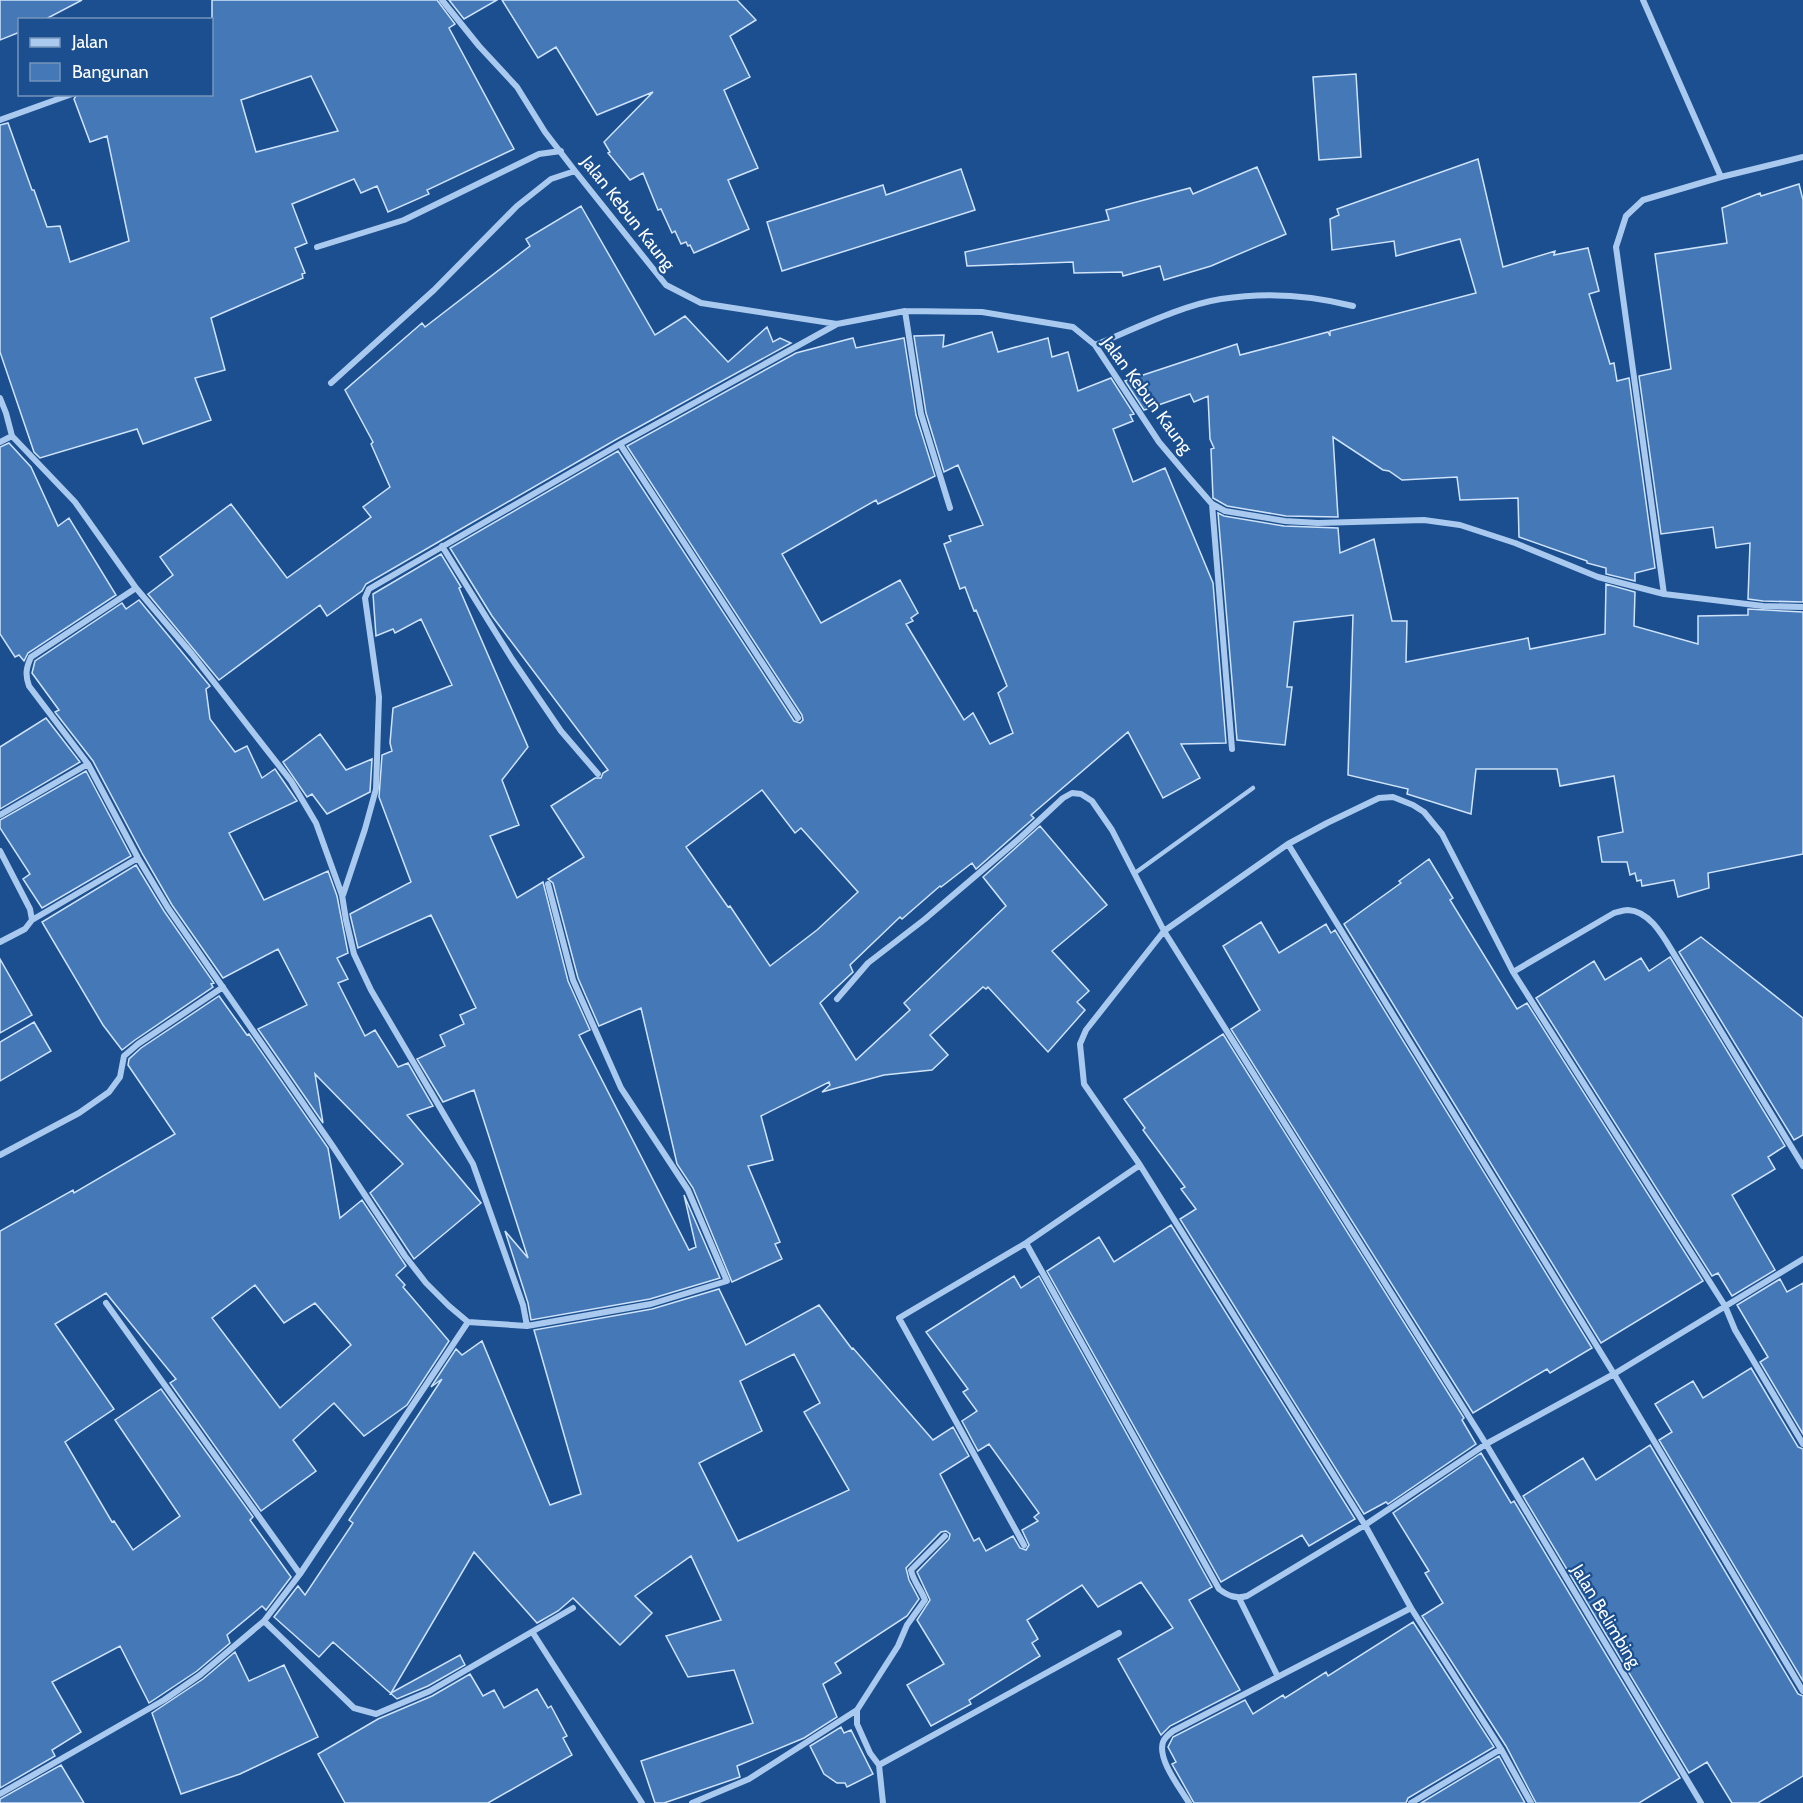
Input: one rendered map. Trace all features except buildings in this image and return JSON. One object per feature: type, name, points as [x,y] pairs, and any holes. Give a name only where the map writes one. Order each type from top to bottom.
[{"type":"street","name":"Jalan Kebun Kaung","points":[[442,0],[479,46],[517,87],[575,171],[666,285],[701,303],[837,324],[905,311],[982,312],[1073,327],[1095,345],[1158,442],[1212,504]]},
{"type":"street","points":[[1643,0],[1721,177]]},
{"type":"street","points":[[0,120],[66,96]]},
{"type":"street","points":[[318,247],[404,220],[539,154],[561,151]]},
{"type":"street","points":[[1664,594],[1617,247],[1626,216],[1643,200],[1721,177],[1803,157]]},
{"type":"street","points":[[331,383],[434,290],[517,206],[551,179],[575,171]]},
{"type":"street","points":[[1095,345],[1194,306],[1220,299],[1293,296],[1327,299],[1353,306]]},
{"type":"street","points":[[905,311],[921,414],[950,508]]},
{"type":"street","points":[[342,895],[365,830],[376,789],[380,697],[364,598],[369,589],[620,444],[837,324]]},
{"type":"street","points":[[0,398],[12,436],[75,502],[136,588],[192,654],[291,781],[316,823],[342,895],[354,954],[371,990],[473,1164],[528,1326]]},
{"type":"street","points":[[0,442],[12,436]]},
{"type":"street","points":[[620,444],[798,718]]},
{"type":"street","points":[[1212,504],[1225,511],[1285,521],[1318,523],[1424,519],[1460,525],[1515,543],[1598,577],[1664,594],[1763,606],[1803,607]]},
{"type":"street","points":[[1212,504],[1232,749]]},
{"type":"street","points":[[442,546],[561,731],[598,774]]},
{"type":"street","points":[[136,588],[31,657],[26,667],[29,686],[87,764],[168,908],[332,1145],[405,1256],[426,1283],[468,1322],[528,1326],[651,1304],[726,1281],[688,1190],[621,1088],[573,980],[548,884]]},
{"type":"street","points":[[0,815],[87,764]]},
{"type":"street","name":"Jalan Belimbing","points":[[837,999],[868,963],[925,919],[1072,793],[1081,794],[1092,801],[1135,873],[1164,932],[1486,1444],[1701,1803]]},
{"type":"street","points":[[1531,1803],[1501,1749],[1411,1608],[1365,1524],[1140,1165],[1084,1083],[1080,1044],[1086,1030],[1164,932],[1288,844],[1379,798],[1393,797],[1413,805],[1424,812],[1442,834],[1513,972],[1725,1306],[1736,1330],[1803,1444]]},
{"type":"street","points":[[1288,844],[1614,1374],[1803,1691]]},
{"type":"street","points":[[0,851],[30,909],[32,920]]},
{"type":"street","points":[[0,942],[25,929],[32,920],[138,858]]},
{"type":"street","points":[[1513,972],[1614,913],[1629,910],[1643,915],[1656,927],[1677,959],[1803,1166]]},
{"type":"street","points":[[0,1155],[79,1113],[109,1092],[120,1077],[124,1056],[138,1044],[223,987]]},
{"type":"street","points":[[1024,1545],[899,1318],[1026,1243],[1140,1165]]},
{"type":"street","points":[[1026,1243],[1219,1589],[1225,1594],[1239,1598],[1247,1596],[1365,1524],[1486,1444],[1614,1374],[1803,1259]]},
{"type":"street","points":[[106,1303],[300,1574]]},
{"type":"street","points":[[0,1794],[173,1694],[200,1675],[264,1620],[300,1574],[468,1322]]},
{"type":"street","points":[[692,1803],[749,1779],[857,1710],[898,1646],[907,1625],[925,1600],[922,1591],[912,1577],[911,1570],[945,1536]]},
{"type":"street","points":[[1239,1598],[1278,1677]]},
{"type":"street","points":[[264,1620],[354,1708],[376,1714],[430,1691],[573,1608]]},
{"type":"street","points":[[1189,1803],[1168,1769],[1161,1750],[1164,1739],[1173,1731],[1411,1608]]},
{"type":"street","points":[[533,1633],[642,1803]]},
{"type":"street","points":[[879,1764],[1119,1633]]},
{"type":"street","points":[[857,1710],[857,1724],[870,1753],[879,1764],[883,1803]]},
{"type":"street","points":[[1411,1803],[1501,1749]]},
{"type":"lane","points":[[1135,873],[1252,788]]}]
